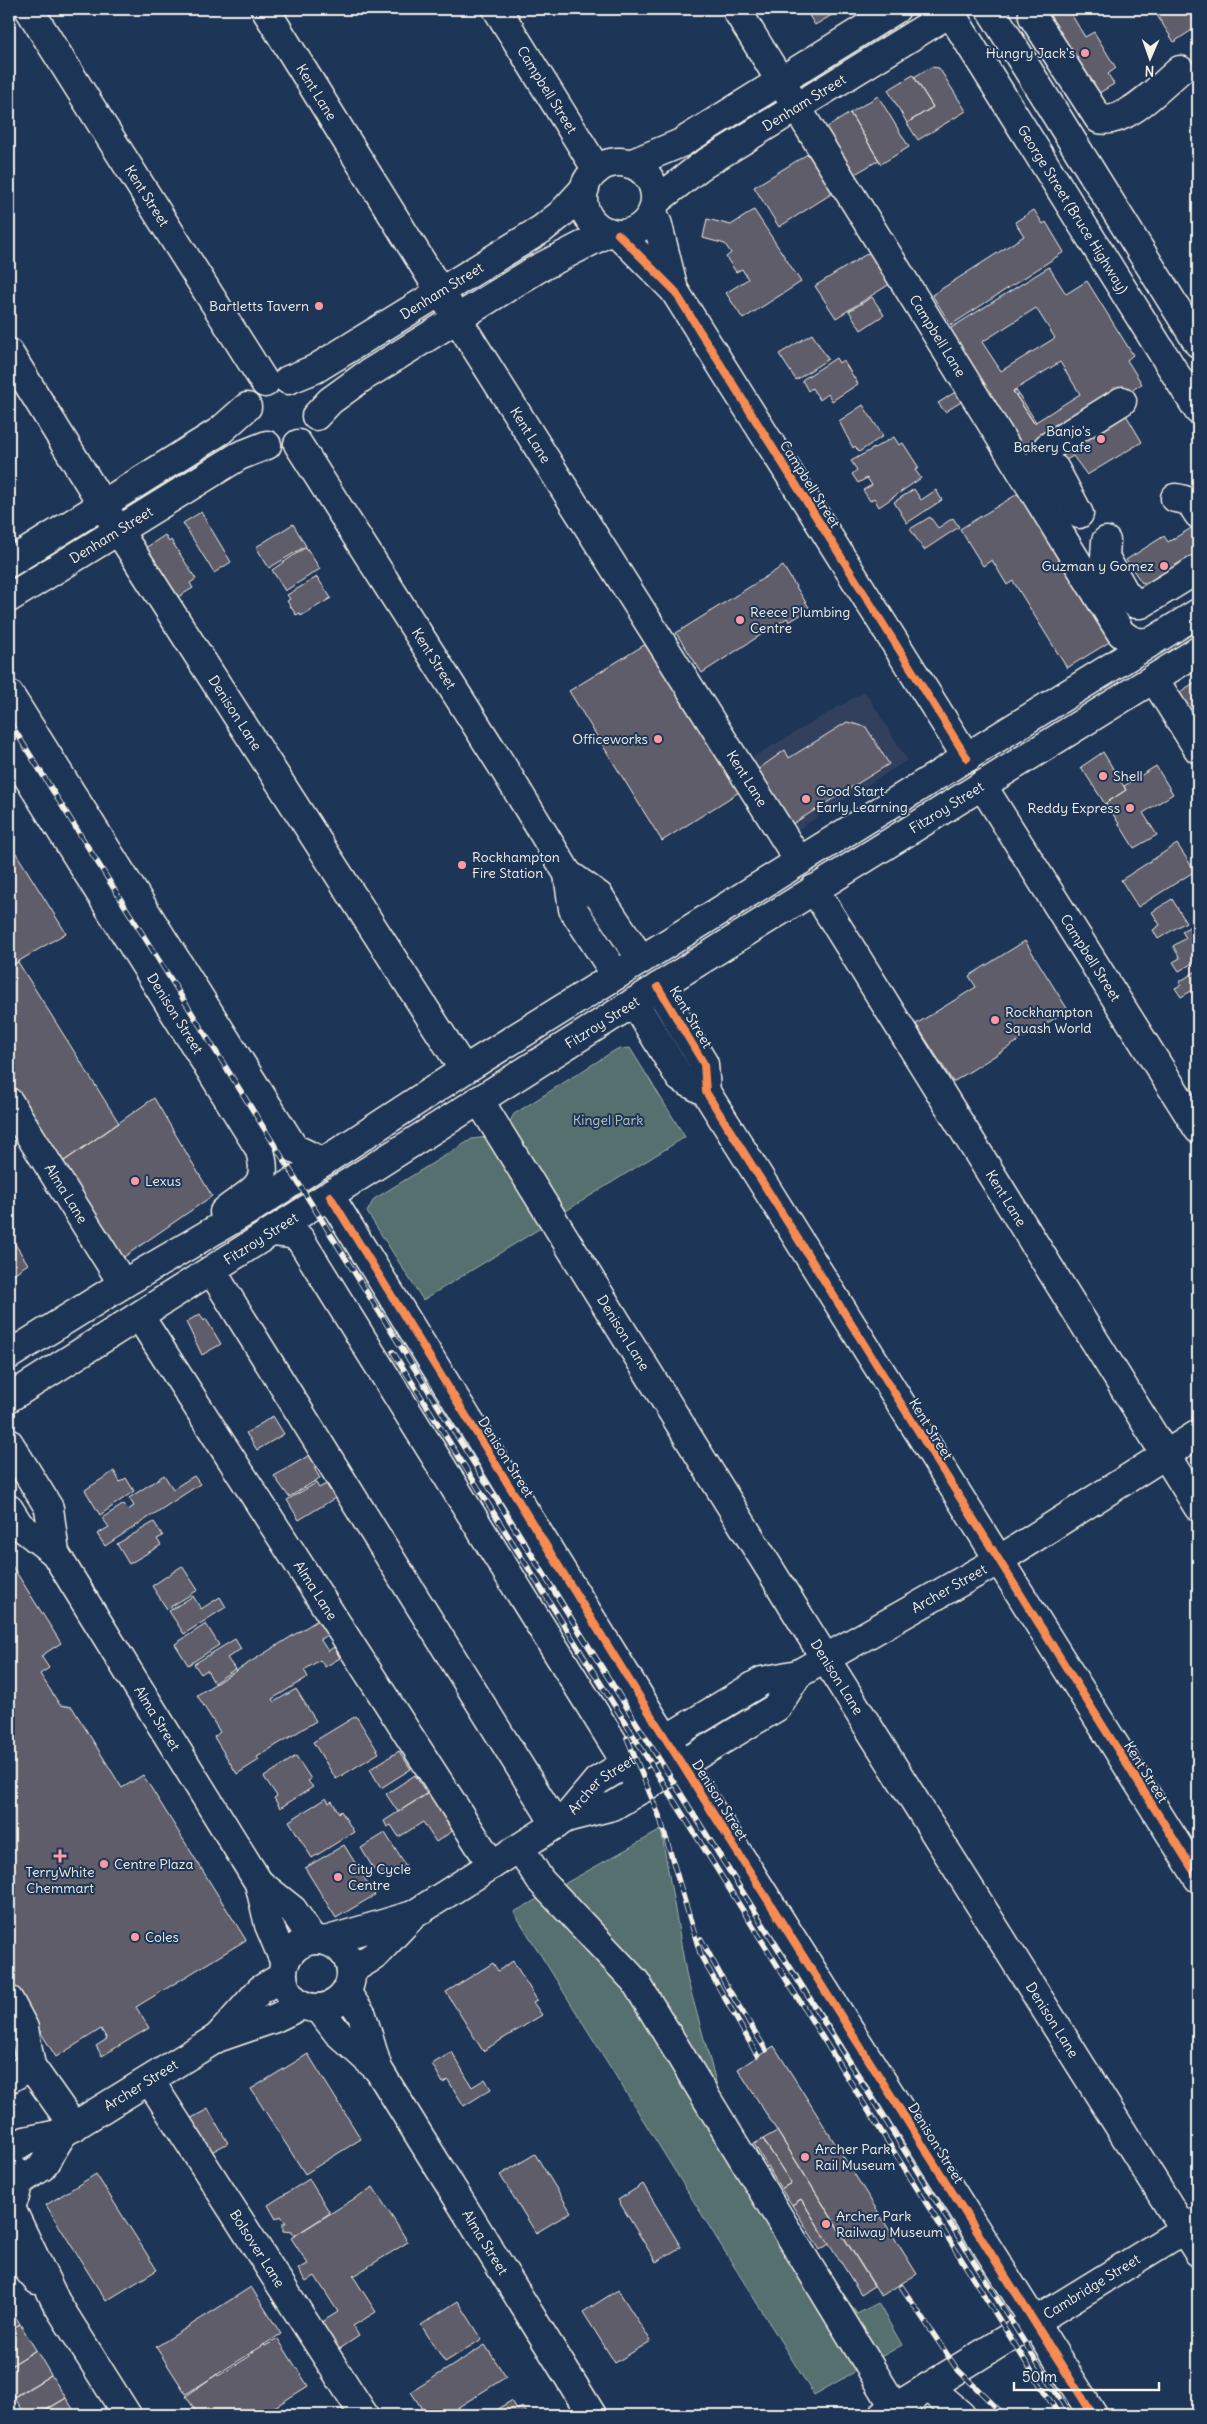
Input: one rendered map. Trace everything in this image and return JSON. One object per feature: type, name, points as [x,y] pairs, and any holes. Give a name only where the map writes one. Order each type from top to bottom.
[{"type":"main road","name":"Kent Street","points":[[28,9],[276,382]]},
{"type":"main road","name":"Kent Lane","points":[[265,9],[441,293],[799,861]]},
{"type":"main road","name":"Campbell Street","points":[[496,9],[591,179]]},
{"type":"main road","name":"Campbell Lane","points":[[736,9],[1121,633],[1130,641],[1152,641]]},
{"type":"main road","points":[[630,164],[681,143],[896,9]]},
{"type":"main road","points":[[990,9],[1198,343]]},
{"type":"main road","points":[[1033,9],[1033,17],[1099,119],[1106,121],[1121,118],[1180,70]]},
{"type":"main road","name":"Denham Street","points":[[654,207],[701,166],[951,10]]},
{"type":"main road","name":"George Street (Bruce Highway)","points":[[951,10],[1198,410]]},
{"type":"main road","points":[[316,416],[342,391],[537,269],[613,233],[638,229],[654,207],[654,190],[650,178],[641,169],[619,162],[607,164],[591,179],[583,200],[591,220],[613,233]]},
{"type":"main road","name":"Denham Street","points":[[276,382],[315,369],[542,229],[561,214],[591,179]]},
{"type":"main road","name":"Campbell Street","points":[[654,207],[674,290]]},
{"type":"main road","name":"Campbell Street","points":[[613,233],[674,290],[967,758]]},
{"type":"main road","name":"Denison Lane","points":[[9,353],[118,530],[464,1070]]},
{"type":"main road","points":[[276,382],[297,383],[312,397],[316,416],[314,427],[307,437],[298,444],[288,448],[267,446],[257,439],[250,430],[247,419],[247,407],[253,393],[276,382]]},
{"type":"main road","points":[[1075,515],[1039,464],[1041,454],[1058,440],[1122,401]]},
{"type":"main road","points":[[9,563],[220,431],[247,407]]},
{"type":"main road","name":"Kent Street","points":[[298,444],[506,772],[568,874],[598,896],[641,959],[704,1064],[706,1092],[1198,1878]]},
{"type":"main road","name":"Denham Street","points":[[9,598],[239,456],[267,446]]},
{"type":"main road","points":[[1017,462],[1034,496],[1119,633],[1122,645],[1116,664]]},
{"type":"main road","points":[[1187,494],[1184,498],[1192,504],[1198,514]]},
{"type":"main road","points":[[1106,541],[1105,557],[1125,593],[1136,604],[1141,604],[1198,569]]},
{"type":"main road","points":[[9,1355],[123,1284],[170,1258],[323,1162],[464,1070],[1198,613]]},
{"type":"main road","name":"Fitzroy Street","points":[[9,1398],[140,1317],[634,1002],[1198,651]]},
{"type":"main road","points":[[1154,679],[1198,749]]},
{"type":"main road","name":"Denison Street","points":[[9,694],[294,1148],[323,1162]]},
{"type":"main road","name":"Denison Street","points":[[9,747],[252,1133],[264,1164],[264,1176],[256,1190],[234,1204],[170,1258]]},
{"type":"main road","points":[[967,758],[982,785]]},
{"type":"main road","name":"Campbell Street","points":[[982,785],[1198,1129]]},
{"type":"main road","name":"Kent Street","points":[[568,874],[573,909],[634,1002],[680,1078],[706,1092]]},
{"type":"main road","name":"Kent Lane","points":[[814,889],[1198,1507]]},
{"type":"main road","name":"Denison Lane","points":[[479,1100],[825,1658],[1191,2225],[1198,2252]]},
{"type":"main road","name":"Alma Lane","points":[[9,1102],[123,1284]]},
{"type":"main road","name":"Denison Street","points":[[330,1196],[666,1739],[1093,2415]]},
{"type":"main road","points":[[274,1232],[291,1234],[300,1239],[642,1789]]},
{"type":"main road","points":[[212,1271],[561,1822]]},
{"type":"main road","name":"Alma Lane","points":[[140,1317],[492,1866]]},
{"type":"main road","name":"Archer Street","points":[[561,1822],[597,1781],[626,1763],[762,1681],[798,1674],[998,1560],[1198,1434]]},
{"type":"main road","name":"Alma Street","points":[[9,1443],[49,1508],[55,1552]]},
{"type":"main road","name":"Alma Street","points":[[9,1509],[19,1525],[55,1552],[259,1883],[269,1925],[284,1969]]},
{"type":"main road","name":"Archer Street","points":[[349,1981],[413,1915],[561,1822],[613,1806],[777,1707],[798,1674]]},
{"type":"main road","points":[[520,1848],[540,1880],[635,1981],[889,2412]]},
{"type":"main road","name":"Alma Street","points":[[259,1883],[294,1910],[319,1940]]},
{"type":"main road","name":"Archer Street","points":[[319,1940],[413,1915]]},
{"type":"main road","points":[[319,1940],[340,1948],[346,1954],[349,1981],[339,2000],[311,2006],[288,1993],[284,1969],[296,1947],[319,1940]]},
{"type":"main road","name":"Archer Street","points":[[217,2038],[260,1990],[284,1969]]},
{"type":"main road","name":"Alma Street","points":[[349,1981],[362,2015],[378,2069],[592,2415]]},
{"type":"main road","points":[[9,2000],[24,2028],[20,2072],[69,2130]]},
{"type":"main road","name":"Archer Street","points":[[9,2151],[25,2141],[69,2130],[217,2038],[311,2006]]},
{"type":"main road","name":"Alma Street","points":[[311,2006],[378,2069]]},
{"type":"main road","name":"Bolsover Lane","points":[[150,2081],[364,2415]]},
{"type":"main road","name":"Archer Street","points":[[11,2190],[42,2167],[69,2130]]},
{"type":"main road","points":[[11,2190],[56,2302]]},
{"type":"main road","name":"Cambridge Street","points":[[889,2412],[1191,2225]]},
{"type":"main road","points":[[9,2248],[56,2302],[127,2415]]},
{"type":"main road","points":[[928,2387],[961,2415]]},
{"type":"shaded area","name":"Good Start Early Learning","points":[[865,691],[907,760],[789,835],[745,762]]},
{"type":"green space","name":"Kingel Park","points":[[630,1048],[685,1137],[561,1214],[536,1166],[509,1123],[514,1114],[617,1049]]},
{"type":"green space","points":[[487,1137],[544,1226],[423,1300],[367,1212],[374,1199],[472,1139]]},
{"type":"green space","points":[[661,1830],[687,1978],[725,2114],[857,2314],[878,2303],[902,2345],[814,2395],[514,1912]]},
{"type":"building","points":[[805,9],[842,9],[815,25]]},
{"type":"building","name":"Hungry Jack's","points":[[1053,9],[1068,9],[1085,37],[1094,32],[1116,68],[1108,74],[1114,84],[1091,98],[1038,18]]},
{"type":"building","points":[[1153,9],[1195,9],[1198,14],[1198,26],[1174,42]]},
{"type":"building","points":[[931,67],[939,68],[966,111],[918,140],[907,123],[933,107],[914,77]]},
{"type":"building","points":[[913,75],[933,107],[907,123],[888,90]]},
{"type":"building","points":[[878,96],[909,147],[881,164],[850,113]]},
{"type":"building","points":[[850,113],[879,160],[850,177],[821,131]]},
{"type":"building","points":[[811,152],[836,191],[779,227],[754,187]]},
{"type":"building","points":[[754,210],[801,282],[743,319],[726,293],[748,279],[742,269],[736,272],[726,257],[731,253],[725,244],[703,238],[707,219],[731,225]]},
{"type":"building","points":[[1034,210],[1043,224],[1046,222],[1064,252],[951,325],[932,295],[1024,236],[1015,222]]},
{"type":"building","points":[[873,250],[893,282],[836,318],[815,286]]},
{"type":"building","points":[[1049,267],[1066,294],[1087,281],[1133,355],[1127,360],[1142,384],[1028,455],[984,385],[946,331]],"holes":[[[1036,308],[1055,338],[1001,371],[982,342]],[[1060,362],[1080,394],[1034,423],[1013,391]]]},
{"type":"building","points":[[872,297],[884,315],[861,330],[849,311]]},
{"type":"building","points":[[812,334],[828,359],[796,380],[779,354]]},
{"type":"building","points":[[836,358],[839,363],[843,360],[858,384],[832,401],[828,394],[820,400],[812,388],[808,391],[802,380]]},
{"type":"building","points":[[960,389],[966,399],[945,412],[938,403]]},
{"type":"building","points":[[1016,390],[1036,422],[1034,423],[1013,391]]},
{"type":"building","points":[[863,405],[883,436],[859,452],[855,446],[853,448],[839,421]]},
{"type":"building","name":"Banjo's Bakery Cafe","points":[[1122,408],[1142,442],[1087,475],[1073,456],[1066,460],[1060,451]]},
{"type":"building","points":[[894,437],[899,445],[903,443],[919,468],[915,470],[921,478],[879,507],[874,498],[870,501],[863,490],[872,485],[867,478],[858,483],[852,474],[857,470],[851,461]]},
{"type":"building","points":[[914,489],[921,500],[936,490],[942,500],[907,523],[894,502]]},
{"type":"building","points":[[1024,490],[1116,638],[1067,668],[1013,581],[1007,585],[992,560],[983,566],[960,529]]},
{"type":"building","points":[[201,512],[231,562],[214,573],[183,523]]},
{"type":"building","points":[[930,517],[938,528],[953,518],[959,527],[924,550],[910,529]]},
{"type":"building","points":[[293,524],[306,546],[269,568],[256,547]]},
{"type":"building","name":"Guzman y Gomez","points":[[1198,524],[1198,572],[1149,588],[1144,582],[1142,583],[1126,560],[1164,536],[1168,542]]},
{"type":"building","points":[[165,535],[169,542],[171,540],[196,579],[190,583],[193,588],[173,600],[141,551]]},
{"type":"building","points":[[306,547],[320,569],[285,591],[272,570]]},
{"type":"building","name":"Reece Plumbing Centre","points":[[783,566],[810,609],[789,622],[787,618],[702,673],[676,633]]},
{"type":"building","points":[[317,577],[331,598],[301,616],[300,613],[296,615],[287,601],[290,599],[287,595]]},
{"type":"building","name":"Officeworks","points":[[654,639],[747,787],[662,841],[569,691]]},
{"type":"building","points":[[1198,680],[1198,734],[1174,696]]},
{"type":"building","name":"Good Start Early Learning","points":[[847,722],[866,727],[889,764],[786,828],[757,770],[785,750],[789,758]]},
{"type":"building","name":"Shell","points":[[1103,752],[1126,790],[1105,804],[1081,767]]},
{"type":"building","name":"Reddy Express","points":[[1156,766],[1173,794],[1143,813],[1157,835],[1134,848],[1106,803],[1126,790],[1124,786]]},
{"type":"building","points":[[9,842],[66,933],[9,967]]},
{"type":"building","points":[[1177,844],[1195,871],[1138,907],[1121,880]]},
{"type":"building","points":[[1172,899],[1186,922],[1158,939],[1153,930],[1160,925],[1152,912]]},
{"type":"building","points":[[1191,926],[1198,937],[1198,960],[1179,971],[1173,962],[1180,958],[1173,946],[1186,938],[1182,931]]},
{"type":"building","points":[[1025,941],[1068,1010],[953,1082],[916,1024],[976,987],[969,976]]},
{"type":"building","points":[[18,962],[119,1123],[57,1166],[9,1085],[9,967]]},
{"type":"building","points":[[1198,970],[1198,987],[1181,997],[1175,988],[1181,985],[1179,982]]},
{"type":"building","name":"Lexus","points":[[154,1098],[212,1196],[118,1261],[57,1166]]},
{"type":"building","points":[[9,1235],[28,1264],[9,1277]]},
{"type":"building","points":[[200,1314],[204,1321],[206,1319],[221,1344],[202,1355],[186,1322]]},
{"type":"building","points":[[273,1416],[284,1434],[257,1450],[246,1433]]},
{"type":"building","points":[[313,1453],[320,1465],[314,1468],[320,1478],[289,1497],[274,1476]]},
{"type":"building","points":[[114,1471],[120,1482],[126,1478],[134,1491],[100,1515],[85,1490]]},
{"type":"building","points":[[164,1475],[173,1489],[194,1476],[200,1484],[105,1546],[97,1534],[109,1527],[102,1518],[124,1504],[128,1510],[134,1506],[129,1498]]},
{"type":"building","points":[[316,1483],[319,1488],[326,1484],[335,1498],[299,1520],[287,1500]]},
{"type":"building","points":[[154,1522],[163,1536],[157,1539],[161,1545],[129,1564],[117,1544]]},
{"type":"building","name":"Centre Plaza","points":[[9,1561],[61,1643],[41,1656],[49,1668],[40,1674],[60,1705],[72,1707],[122,1788],[143,1775],[246,1940],[136,2007],[149,2028],[102,2056],[96,2046],[107,2039],[101,2029],[56,2057],[9,1982]]},
{"type":"building","points":[[182,1566],[198,1590],[167,1609],[152,1586]]},
{"type":"building","points":[[193,1596],[201,1609],[220,1597],[226,1607],[184,1634],[169,1611]]},
{"type":"building","points":[[318,1620],[328,1635],[320,1639],[328,1651],[334,1647],[340,1658],[325,1667],[320,1660],[304,1670],[308,1677],[272,1699],[274,1702],[296,1689],[316,1721],[257,1757],[259,1760],[237,1774],[214,1737],[220,1732],[197,1695]]},
{"type":"building","points":[[206,1624],[219,1645],[188,1665],[175,1644]]},
{"type":"building","points":[[235,1639],[241,1649],[227,1658],[235,1669],[214,1683],[207,1670],[201,1674],[194,1664]]},
{"type":"building","points":[[356,1716],[379,1753],[336,1779],[313,1742]]},
{"type":"building","points":[[399,1751],[411,1769],[381,1788],[370,1769]]},
{"type":"building","points":[[296,1756],[311,1779],[308,1781],[313,1787],[280,1808],[274,1798],[277,1796],[264,1777]]},
{"type":"building","points":[[415,1775],[427,1794],[398,1812],[386,1794]]},
{"type":"building","points":[[429,1792],[454,1830],[436,1842],[423,1822],[399,1837],[391,1825],[387,1827],[384,1821]]},
{"type":"building","points":[[326,1798],[329,1803],[332,1801],[339,1813],[341,1811],[354,1832],[312,1858],[289,1821]]},
{"type":"building","points":[[385,1833],[406,1866],[397,1871],[395,1868],[379,1878],[361,1848]]},
{"type":"building","points":[[344,1845],[375,1895],[336,1918],[305,1868]]},
{"type":"building","points":[[513,1961],[537,2000],[533,2002],[542,2015],[483,2051],[446,1992],[493,1963],[498,1971]]},
{"type":"building","points":[[774,2046],[917,2274],[881,2296],[738,2069]]},
{"type":"building","points":[[452,2052],[472,2087],[485,2079],[491,2089],[464,2106],[448,2080],[443,2083],[432,2064]]},
{"type":"building","points":[[308,2054],[361,2139],[305,2174],[251,2089]]},
{"type":"building","points":[[208,2109],[228,2143],[206,2155],[186,2121]]},
{"type":"building","name":"Archer Park Railway Museum","points":[[777,2131],[874,2286],[861,2294],[801,2199],[792,2205],[781,2189],[791,2183],[763,2139]]},
{"type":"building","points":[[763,2139],[791,2183],[781,2189],[754,2144]]},
{"type":"building","points":[[535,2154],[571,2212],[536,2233],[500,2175]]},
{"type":"building","points":[[96,2174],[157,2270],[106,2301],[46,2205]]},
{"type":"building","points":[[309,2179],[330,2213],[294,2236],[292,2232],[283,2231],[283,2223],[286,2223],[281,2216],[276,2219],[268,2205]]},
{"type":"building","points":[[643,2184],[681,2247],[656,2262],[618,2200]]},
{"type":"building","points":[[373,2187],[408,2242],[353,2276],[376,2312],[353,2326],[359,2336],[338,2350],[320,2323],[338,2312],[315,2276],[306,2282],[298,2269],[308,2264],[291,2238]]},
{"type":"building","points":[[801,2199],[829,2244],[820,2250],[792,2205]]},
{"type":"building","points":[[251,2287],[281,2334],[186,2394],[156,2347]]},
{"type":"building","points":[[618,2290],[651,2341],[615,2363],[583,2312]]},
{"type":"building","points":[[458,2301],[482,2339],[445,2362],[421,2325]]},
{"type":"building","points":[[9,2306],[20,2324],[9,2331]]},
{"type":"building","points":[[20,2324],[36,2350],[9,2367],[9,2331]]},
{"type":"building","points":[[278,2339],[308,2386],[262,2415],[198,2415],[186,2396],[217,2374],[218,2376],[250,2356],[249,2354],[264,2344],[265,2346]]},
{"type":"building","points":[[485,2345],[506,2377],[446,2415],[426,2415],[411,2392]]},
{"type":"building","points":[[36,2350],[51,2375],[9,2401],[9,2367]]},
{"type":"building","points":[[51,2375],[66,2398],[38,2415],[26,2415],[14,2397]]},
{"type":"building","points":[[66,2398],[77,2415],[38,2415]]},
{"type":"building","points":[[511,2401],[517,2410],[522,2407],[527,2415],[487,2415]]},
{"type":"building","points":[[274,2407],[280,2415],[262,2415]]},
{"type":"railway","points":[[9,721],[1070,2415]]},
{"type":"railway","points":[[393,1352],[1059,2415]]},
{"type":"railway","points":[[627,1738],[660,1818],[701,1956],[757,2055]]},
{"type":"railway","points":[[701,1939],[727,1987],[766,2050]]},
{"type":"railway","points":[[901,2286],[957,2369],[1004,2415]]},
{"type":"cycle path","points":[[618,234],[674,290],[967,758]]},
{"type":"cycle path","points":[[658,987],[704,1064],[706,1092],[1198,1878]]},
{"type":"cycle path","points":[[330,1196],[652,1717],[1093,2415]]},
{"type":"place","name":"Hungry Jack's","points":[[1085,53]]},
{"type":"place","name":"Bartletts Tavern","points":[[319,306]]},
{"type":"place","name":"Banjo's Bakery Cafe","points":[[1101,439]]},
{"type":"place","name":"Guzman y Gomez","points":[[1164,566]]},
{"type":"place","name":"Reece Plumbing Centre","points":[[740,620]]},
{"type":"place","name":"Officeworks","points":[[658,739]]},
{"type":"place","name":"Shell","points":[[1103,776]]},
{"type":"place","name":"Good Start Early Learning","points":[[806,799]]},
{"type":"place","name":"Reddy Express","points":[[1130,808]]},
{"type":"place","name":"Rockhampton Fire Station","points":[[462,865]]},
{"type":"place","name":"Rockhampton Squash World","points":[[995,1020]]},
{"type":"place","name":"Lexus","points":[[135,1181]]},
{"type":"place","name":"TerryWhite Chemmart","points":[[60,1856]]},
{"type":"place","name":"Centre Plaza","points":[[104,1864]]},
{"type":"place","name":"City Cycle Centre","points":[[338,1877]]},
{"type":"place","name":"Coles","points":[[135,1937]]},
{"type":"place","name":"Archer Park Rail Museum","points":[[805,2157]]},
{"type":"place","name":"Archer Park Railway Museum","points":[[826,2224]]}]
